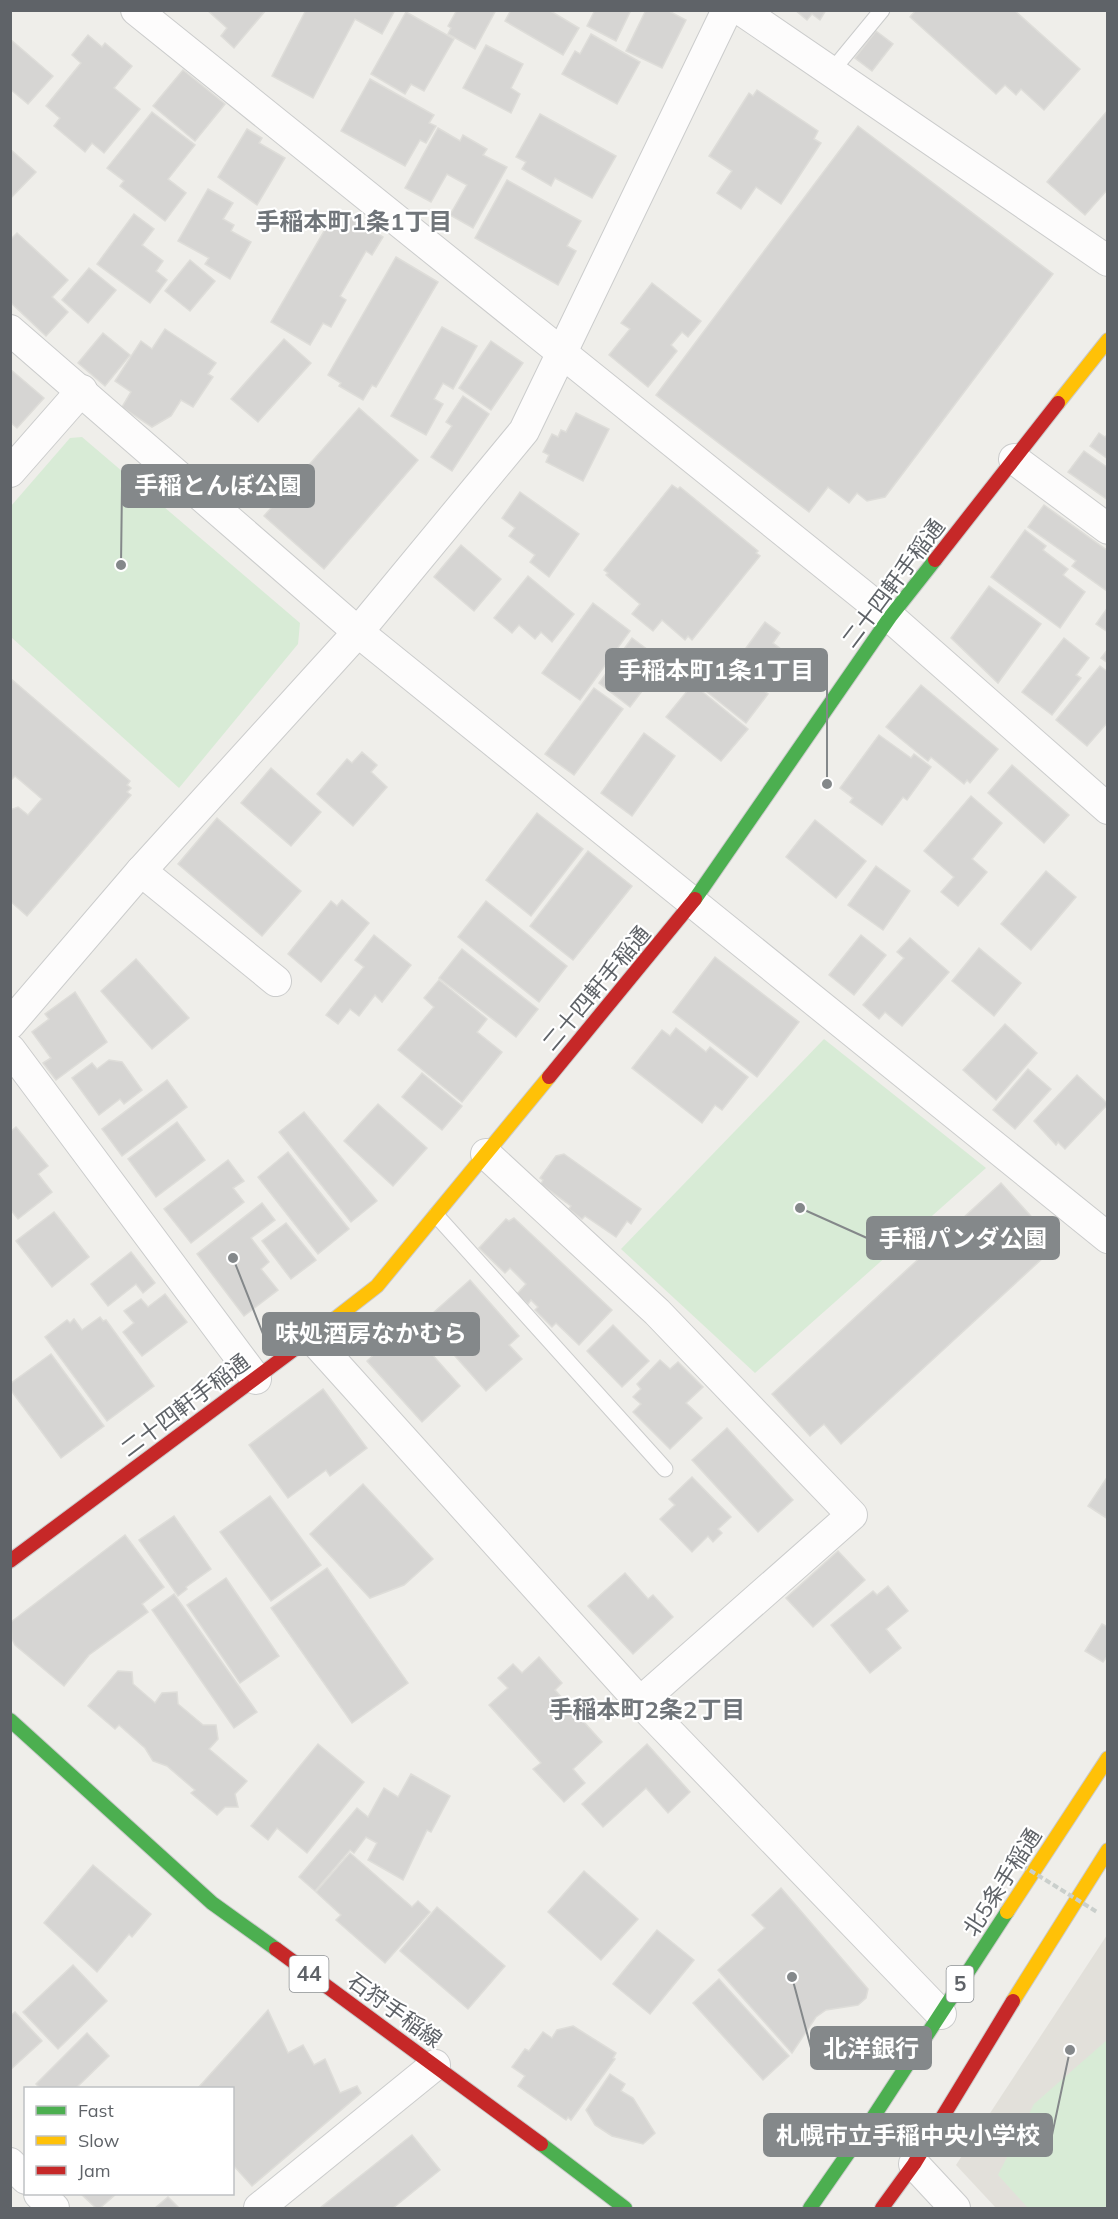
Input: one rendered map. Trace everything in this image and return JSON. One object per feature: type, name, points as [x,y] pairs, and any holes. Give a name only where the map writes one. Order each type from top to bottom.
[{"type":"main road","name":"二十四軒手稲通","points":[[10,1561],[256,1379],[377,1286],[693,903],[890,618],[1107,340]]},
{"type":"main road","name":"石狩手稲線","points":[[10,1720],[212,1903],[435,2065],[624,2208]]},
{"type":"main road","name":"北5条手稲通","points":[[810,2208],[941,2014],[1107,1758]]},
{"type":"main road","name":"5","points":[[882,2208],[914,2164],[981,2051],[1107,1850]]},
{"type":"street","points":[[136,10],[563,351],[890,618],[1107,809]]},
{"type":"street","points":[[10,1024],[141,871],[358,632],[524,431],[727,10]]},
{"type":"street","points":[[741,10],[1107,261]]},
{"type":"street","points":[[10,330],[82,390],[358,632],[1107,1238]]},
{"type":"street","points":[[10,472],[82,390]]},
{"type":"street","points":[[1014,459],[1107,529]]},
{"type":"street","points":[[141,871],[276,981]]},
{"type":"street","points":[[10,1049],[256,1379]]},
{"type":"street","points":[[486,1154],[657,1312],[852,1515],[640,1702]]},
{"type":"street","points":[[311,1336],[640,1702],[941,2014]]},
{"type":"street","points":[[259,2208],[435,2065]]},
{"type":"street","points":[[10,2163],[24,2177]]},
{"type":"street","points":[[914,2164],[955,2208]]},
{"type":"street","points":[[41,2195],[54,2208]]},
{"type":"lane","points":[[831,72],[882,10]]},
{"type":"lane","points":[[436,1215],[665,1469]]},
{"type":"path","points":[[1008,1856],[1097,1912]]},
{"type":"shaded area","points":[[1107,1935],[1107,2208],[996,2208],[956,2165]]},
{"type":"green space","points":[[82,437],[300,623],[298,644],[179,788],[11,637],[11,506],[70,438]]},
{"type":"green space","points":[[824,1039],[986,1168],[755,1373],[621,1249]]},
{"type":"green space","points":[[1107,2040],[1107,2208],[1028,2208],[998,2175],[1034,2104]]},
{"type":"building","points":[[207,10],[266,10],[234,48],[221,36],[227,28]]},
{"type":"building","points":[[306,10],[395,10],[382,34],[355,19],[313,98],[272,76]]},
{"type":"building","points":[[457,10],[496,10],[475,49],[448,34],[451,28],[448,26]]},
{"type":"building","points":[[511,10],[549,10],[579,28],[563,55],[505,21]]},
{"type":"building","points":[[595,10],[631,10],[616,41],[587,26]]},
{"type":"building","points":[[646,10],[667,10],[686,20],[662,68],[626,51]]},
{"type":"building","points":[[795,10],[826,10],[820,20],[812,14],[807,20]]},
{"type":"building","points":[[916,10],[1014,10],[1080,69],[1044,110],[1021,89],[1016,95],[1005,85],[996,94],[910,17]]},
{"type":"building","points":[[406,12],[454,39],[424,91],[411,84],[405,94],[371,74]]},
{"type":"building","points":[[876,31],[893,44],[872,71],[855,58]]},
{"type":"building","points":[[591,34],[640,62],[617,104],[562,74],[575,51],[580,54]]},
{"type":"building","points":[[88,35],[102,47],[105,43],[132,66],[114,88],[140,109],[104,153],[92,143],[85,152],[54,126],[60,118],[46,106],[81,63],[72,55]]},
{"type":"building","points":[[10,39],[53,76],[28,104],[10,89]]},
{"type":"building","points":[[486,45],[523,64],[511,88],[520,94],[511,113],[463,88]]},
{"type":"building","points":[[183,70],[225,104],[195,141],[153,106]]},
{"type":"building","points":[[370,79],[434,115],[429,123],[436,126],[426,143],[420,140],[405,166],[341,131]]},
{"type":"building","points":[[757,90],[818,131],[814,139],[821,143],[781,204],[756,187],[741,209],[717,193],[732,171],[709,156],[749,93],[753,96]]},
{"type":"building","points":[[1108,110],[1108,189],[1085,215],[1047,182]]},
{"type":"building","points":[[152,112],[195,145],[168,179],[186,193],[165,221],[120,186],[124,181],[107,168]]},
{"type":"building","points":[[540,114],[616,156],[592,198],[555,178],[551,186],[522,169],[526,162],[516,157]]},
{"type":"building","points":[[858,126],[1053,274],[885,497],[867,501],[857,493],[849,503],[828,487],[809,512],[656,395]]},
{"type":"building","points":[[438,128],[460,141],[463,135],[487,149],[483,155],[507,167],[473,228],[450,215],[467,185],[447,174],[431,202],[405,188]]},
{"type":"building","points":[[247,129],[262,138],[259,143],[285,158],[257,205],[218,177]]},
{"type":"building","points":[[10,149],[36,172],[10,199]]},
{"type":"building","points":[[507,180],[581,221],[567,246],[576,251],[558,285],[475,238]]},
{"type":"building","points":[[208,189],[233,203],[223,219],[234,225],[231,231],[251,242],[230,279],[205,264],[209,258],[178,241]]},
{"type":"building","points":[[337,209],[383,237],[372,255],[366,251],[340,296],[346,300],[331,327],[323,323],[310,345],[271,322]]},
{"type":"building","points":[[134,214],[154,229],[142,245],[163,261],[156,271],[167,280],[150,303],[97,264]]},
{"type":"building","points":[[17,233],[68,280],[52,297],[68,312],[46,336],[10,302],[10,240]]},
{"type":"building","points":[[396,257],[438,282],[376,387],[372,385],[363,400],[339,386],[341,383],[328,375]]},
{"type":"building","points":[[190,260],[215,281],[190,311],[165,291]]},
{"type":"building","points":[[89,268],[116,290],[88,323],[62,300]]},
{"type":"building","points":[[652,283],[701,321],[688,337],[682,332],[671,345],[677,351],[648,387],[609,355],[630,329],[621,323]]},
{"type":"building","points":[[442,327],[477,346],[453,389],[443,383],[434,399],[443,404],[426,435],[391,416]]},
{"type":"building","points":[[165,329],[216,363],[208,374],[213,377],[193,407],[181,400],[171,416],[152,427],[122,407],[131,392],[115,381],[141,341],[152,349]]},
{"type":"building","points":[[103,333],[130,355],[105,386],[78,363]]},
{"type":"building","points":[[284,339],[311,363],[258,422],[231,399]]},
{"type":"building","points":[[491,341],[523,363],[491,410],[459,388]]},
{"type":"building","points":[[10,369],[44,398],[17,428],[10,422]]},
{"type":"building","points":[[463,396],[489,414],[452,471],[431,457],[452,426],[446,422]]},
{"type":"building","points":[[359,408],[418,460],[324,569],[264,516]]},
{"type":"building","points":[[576,413],[609,429],[583,481],[546,462],[549,455],[543,452],[552,434],[558,437],[561,430],[566,432]]},
{"type":"building","points":[[1099,433],[1105,437],[1108,434],[1108,459],[1090,446]]},
{"type":"building","points":[[1084,451],[1108,468],[1108,500],[1068,472]]},
{"type":"building","points":[[672,485],[678,489],[680,487],[758,551],[756,553],[760,556],[692,640],[688,636],[685,640],[662,620],[653,631],[632,614],[640,604],[606,575],[608,573],[604,570]]},
{"type":"building","points":[[520,492],[579,534],[549,577],[530,562],[535,555],[509,536],[515,528],[502,518]]},
{"type":"building","points":[[1044,505],[1108,551],[1107,591],[1072,566],[1076,561],[1028,527]]},
{"type":"building","points":[[1025,530],[1046,546],[1043,550],[1068,569],[1063,575],[1085,592],[1060,628],[991,577]]},
{"type":"building","points":[[461,545],[501,579],[474,611],[434,577]]},
{"type":"building","points":[[528,576],[574,614],[552,642],[541,632],[535,639],[519,625],[512,633],[494,618]]},
{"type":"building","points":[[989,586],[1041,624],[998,683],[951,638]]},
{"type":"building","points":[[593,603],[630,631],[580,700],[542,673]]},
{"type":"building","points":[[1108,607],[1108,632],[1096,624]]},
{"type":"building","points":[[765,622],[780,633],[773,643],[794,659],[774,686],[738,659]]},
{"type":"building","points":[[632,638],[664,662],[630,707],[599,683]]},
{"type":"building","points":[[1064,638],[1089,658],[1076,675],[1081,678],[1052,715],[1022,692]]},
{"type":"building","points":[[1108,649],[1108,663],[1101,658]]},
{"type":"building","points":[[730,664],[768,694],[746,723],[707,692]]},
{"type":"building","points":[[1100,666],[1108,672],[1108,722],[1087,746],[1056,720]]},
{"type":"building","points":[[10,678],[130,781],[127,785],[131,788],[127,792],[131,795],[27,916],[10,901],[10,810],[18,807],[28,815],[42,799],[15,776],[10,781]]},
{"type":"building","points":[[693,684],[748,729],[721,761],[666,717]]},
{"type":"building","points":[[921,685],[998,749],[970,783],[967,780],[964,784],[931,757],[928,761],[886,727]]},
{"type":"building","points":[[594,688],[623,709],[574,775],[545,754]]},
{"type":"building","points":[[644,733],[675,756],[632,816],[601,793]]},
{"type":"building","points":[[879,735],[911,758],[914,754],[931,767],[907,800],[903,797],[882,825],[850,802],[853,798],[840,788]]},
{"type":"building","points":[[362,752],[377,765],[371,772],[387,787],[353,826],[317,794],[347,759],[352,763]]},
{"type":"building","points":[[1012,765],[1069,815],[1044,843],[988,793]]},
{"type":"building","points":[[271,768],[321,812],[291,846],[241,803]]},
{"type":"building","points":[[971,796],[1002,823],[972,859],[987,872],[958,906],[941,892],[954,877],[924,851]]},
{"type":"building","points":[[537,813],[583,849],[531,916],[486,880]]},
{"type":"building","points":[[217,818],[301,891],[262,936],[178,864]]},
{"type":"building","points":[[815,820],[866,861],[836,898],[786,857]]},
{"type":"building","points":[[588,851],[632,886],[573,960],[530,926]]},
{"type":"building","points":[[876,866],[910,891],[883,930],[848,905]]},
{"type":"building","points":[[1046,871],[1076,897],[1031,950],[1001,924]]},
{"type":"building","points":[[342,900],[369,923],[321,982],[288,954],[331,901],[337,906]]},
{"type":"building","points":[[486,901],[567,966],[539,1002],[458,937]]},
{"type":"building","points":[[374,935],[411,965],[382,1002],[375,995],[359,1016],[350,1009],[338,1024],[326,1015],[364,967],[355,960]]},
{"type":"building","points":[[861,935],[886,955],[854,995],[829,975]]},
{"type":"building","points":[[910,938],[949,972],[902,1026],[885,1012],[879,1019],[863,1005],[904,958],[897,952]]},
{"type":"building","points":[[979,948],[1021,983],[994,1016],[952,981]]},
{"type":"building","points":[[462,949],[538,1009],[516,1037],[439,978]]},
{"type":"building","points":[[715,957],[799,1022],[757,1077],[673,1012]]},
{"type":"building","points":[[136,959],[189,1018],[152,1049],[101,991]]},
{"type":"building","points":[[439,980],[487,1019],[477,1032],[502,1052],[462,1102],[398,1050],[434,1007],[424,998]]},
{"type":"building","points":[[75,992],[107,1042],[56,1080],[43,1063],[51,1058],[32,1032],[49,1019],[45,1014]]},
{"type":"building","points":[[1005,1024],[1037,1053],[996,1100],[963,1070]]},
{"type":"building","points":[[676,1028],[706,1052],[710,1047],[748,1077],[722,1110],[715,1105],[702,1123],[632,1068],[662,1030],[670,1036]]},
{"type":"building","points":[[109,1060],[122,1062],[142,1090],[124,1104],[120,1099],[99,1115],[72,1078],[92,1063],[97,1069]]},
{"type":"building","points":[[1028,1069],[1051,1089],[1015,1129],[993,1110]]},
{"type":"building","points":[[422,1073],[462,1106],[442,1130],[402,1097]]},
{"type":"building","points":[[1077,1075],[1108,1104],[1065,1149],[1058,1142],[1056,1145],[1034,1121]]},
{"type":"building","points":[[167,1080],[187,1107],[122,1156],[102,1129]]},
{"type":"building","points":[[378,1104],[427,1148],[393,1186],[344,1141]]},
{"type":"building","points":[[304,1112],[377,1201],[351,1222],[279,1132]]},
{"type":"building","points":[[177,1122],[205,1160],[156,1197],[128,1159]]},
{"type":"building","points":[[16,1127],[48,1166],[38,1174],[52,1192],[18,1219],[10,1209],[10,1132]]},
{"type":"building","points":[[288,1152],[349,1229],[318,1254],[258,1177]]},
{"type":"building","points":[[564,1154],[641,1209],[631,1224],[627,1221],[616,1237],[585,1216],[582,1219],[569,1209],[571,1206],[541,1184],[543,1180],[540,1178],[556,1156]]},
{"type":"building","points":[[228,1160],[244,1181],[233,1188],[244,1202],[191,1243],[164,1209]]},
{"type":"building","points":[[1001,1183],[1057,1245],[841,1444],[824,1424],[810,1436],[772,1394]]},
{"type":"building","points":[[262,1203],[275,1220],[251,1238],[269,1262],[261,1269],[278,1290],[244,1316],[197,1254]]},
{"type":"building","points":[[54,1212],[89,1257],[52,1287],[16,1241]]},
{"type":"building","points":[[514,1218],[612,1310],[579,1345],[556,1323],[552,1327],[535,1310],[538,1307],[531,1300],[528,1304],[517,1294],[526,1284],[510,1268],[505,1273],[479,1248],[506,1219],[509,1221]]},
{"type":"building","points":[[286,1223],[316,1260],[291,1279],[262,1241]]},
{"type":"building","points":[[131,1252],[155,1283],[143,1293],[136,1284],[108,1306],[91,1284]]},
{"type":"building","points":[[470,1280],[519,1336],[509,1345],[522,1359],[486,1391],[424,1321]]},
{"type":"building","points":[[165,1294],[187,1322],[142,1356],[123,1332],[134,1323],[124,1311],[141,1299],[148,1307]]},
{"type":"building","points":[[100,1317],[103,1321],[106,1320],[154,1386],[107,1421],[45,1337],[67,1320],[70,1323],[74,1319],[82,1330]]},
{"type":"building","points":[[406,1325],[460,1386],[422,1422],[367,1361]]},
{"type":"building","points":[[613,1325],[649,1361],[622,1387],[587,1351]]},
{"type":"building","points":[[51,1354],[104,1426],[61,1458],[10,1389],[10,1384]]},
{"type":"building","points":[[660,1360],[670,1369],[678,1362],[703,1387],[686,1403],[702,1418],[670,1449],[633,1412],[641,1404],[633,1397],[641,1389],[637,1384]]},
{"type":"building","points":[[323,1389],[367,1448],[330,1476],[326,1470],[288,1498],[249,1445]]},
{"type":"building","points":[[727,1428],[793,1500],[758,1532],[692,1460]]},
{"type":"building","points":[[1108,1476],[1108,1519],[1088,1506]]},
{"type":"building","points":[[692,1477],[731,1517],[718,1529],[722,1533],[713,1542],[708,1536],[692,1552],[660,1519],[675,1505],[669,1499]]},
{"type":"building","points":[[363,1484],[433,1559],[404,1585],[370,1598],[310,1534]]},
{"type":"building","points":[[270,1496],[321,1565],[271,1601],[220,1532]]},
{"type":"building","points":[[174,1516],[211,1569],[186,1587],[187,1589],[178,1596],[139,1540]]},
{"type":"building","points":[[125,1535],[164,1587],[142,1604],[148,1612],[89,1655],[64,1686],[15,1645],[12,1639],[11,1622]]},
{"type":"building","points":[[838,1551],[865,1580],[813,1627],[786,1598]]},
{"type":"building","points":[[327,1568],[408,1683],[352,1723],[271,1608]]},
{"type":"building","points":[[625,1573],[648,1599],[653,1595],[673,1617],[633,1654],[588,1606]]},
{"type":"building","points":[[226,1578],[279,1656],[240,1683],[187,1605]]},
{"type":"building","points":[[888,1586],[908,1611],[886,1629],[901,1648],[870,1673],[831,1625],[873,1591],[877,1595]]},
{"type":"building","points":[[174,1594],[257,1712],[234,1728],[152,1610]]},
{"type":"building","points":[[1102,1624],[1108,1627],[1108,1655],[1103,1662],[1085,1651]]},
{"type":"building","points":[[539,1657],[562,1683],[555,1690],[602,1742],[573,1769],[585,1783],[564,1802],[533,1769],[541,1763],[489,1705],[508,1688],[498,1678],[513,1664],[522,1673]]},
{"type":"building","points":[[118,1671],[132,1672],[133,1684],[155,1703],[162,1693],[177,1692],[178,1704],[203,1725],[216,1725],[218,1739],[209,1749],[247,1781],[235,1794],[238,1807],[225,1807],[217,1815],[191,1793],[195,1790],[167,1766],[153,1761],[145,1748],[119,1725],[115,1729],[88,1706]]},
{"type":"building","points":[[318,1744],[364,1782],[307,1853],[277,1828],[268,1840],[251,1826]]},
{"type":"building","points":[[647,1744],[690,1792],[668,1813],[646,1788],[603,1827],[582,1804]]},
{"type":"building","points":[[411,1774],[450,1796],[431,1832],[427,1830],[403,1880],[368,1860],[377,1843],[366,1837],[354,1853],[350,1850],[315,1891],[299,1877],[357,1808],[368,1817],[384,1788],[398,1797]]},
{"type":"building","points":[[350,1853],[412,1907],[418,1901],[430,1912],[385,1963],[336,1920],[341,1915],[316,1892]]},
{"type":"building","points":[[93,1865],[151,1914],[132,1937],[129,1934],[97,1972],[44,1923]]},
{"type":"building","points":[[584,1871],[638,1919],[601,1960],[548,1912]]},
{"type":"building","points":[[781,1888],[868,1989],[866,1998],[858,2005],[826,2010],[816,2017],[792,2053],[718,1970],[765,1928],[752,1915]]},
{"type":"building","points":[[437,1907],[505,1966],[468,2009],[400,1951]]},
{"type":"building","points":[[657,1930],[694,1960],[650,2014],[613,1984]]},
{"type":"building","points":[[73,1965],[107,2001],[58,2049],[23,2012]]},
{"type":"building","points":[[719,1979],[789,2056],[763,2080],[693,2003]]},
{"type":"building","points":[[268,2010],[288,2053],[303,2045],[314,2065],[325,2059],[340,2093],[357,2086],[361,2093],[252,2186],[234,2166],[234,2087],[199,2087]]},
{"type":"building","points":[[15,2012],[42,2041],[10,2070],[10,2016]]},
{"type":"building","points":[[573,2026],[616,2053],[613,2058],[615,2059],[571,2120],[568,2117],[566,2120],[518,2086],[525,2076],[512,2067],[525,2049],[529,2051],[543,2032],[552,2038],[557,2030]]},
{"type":"building","points":[[87,2033],[109,2056],[77,2087],[39,2087],[36,2084]]},
{"type":"building","points":[[610,2074],[625,2084],[621,2091],[633,2098],[655,2133],[643,2144],[612,2136],[595,2125],[586,2110]]},
{"type":"building","points":[[412,2135],[440,2170],[393,2208],[320,2208]]},
{"type":"building","points":[[82,2195],[115,2195],[100,2208],[96,2208]]},
{"type":"building","points":[[168,2197],[179,2208],[155,2208]]},
{"type":"traffic: fast","points":[[695,899],[890,617],[935,560]]},
{"type":"traffic: fast","points":[[10,1720],[212,1903],[276,1949]]},
{"type":"traffic: fast","points":[[810,2208],[872,2119],[1007,1912]]},
{"type":"traffic: fast","points":[[541,2144],[625,2208]]},
{"type":"traffic: slow","points":[[1058,403],[1108,340]]},
{"type":"traffic: slow","points":[[323,1328],[377,1286],[549,1077]]},
{"type":"traffic: slow","points":[[1007,1912],[1108,1758]]},
{"type":"traffic: slow","points":[[1013,2001],[1108,1850]]},
{"type":"traffic: jam","points":[[935,560],[1058,403]]},
{"type":"traffic: jam","points":[[549,1077],[695,899]]},
{"type":"traffic: jam","points":[[10,1561],[323,1328]]},
{"type":"traffic: jam","points":[[276,1949],[541,2144]]},
{"type":"traffic: jam","points":[[882,2208],[914,2164],[1013,2001]]},
{"type":"place","name":"手稲とんぼ公園","points":[[121,565]]},
{"type":"place","name":"手稲本町1条1丁目","points":[[827,784]]},
{"type":"place","name":"手稲パンダ公園","points":[[800,1208]]},
{"type":"place","name":"味処酒房なかむら","points":[[233,1258]]},
{"type":"place","name":"北洋銀行","points":[[792,1977]]},
{"type":"place","name":"札幌市立手稲中央小学校","points":[[1070,2050]]},
{"type":"district","name":"手稲本町1条1丁目","points":[[354,222]]},
{"type":"district","name":"手稲本町2条2丁目","points":[[647,1710]]}]
